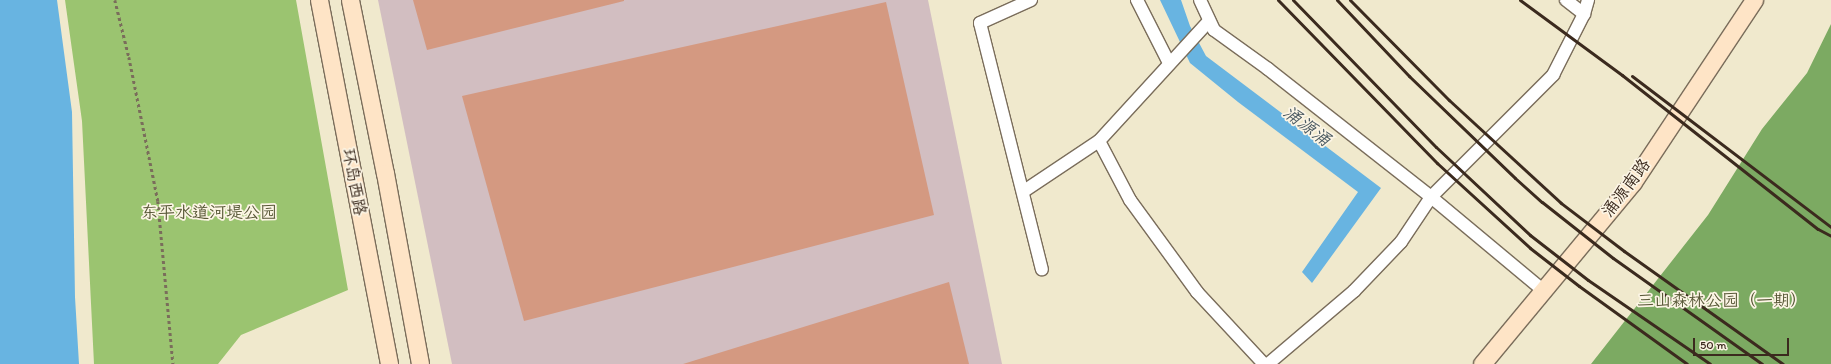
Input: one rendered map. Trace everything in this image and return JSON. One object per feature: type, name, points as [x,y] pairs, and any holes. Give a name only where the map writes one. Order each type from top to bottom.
[{"type":"main road","name":"环岛西路","points":[[319,0],[389,364]]},
{"type":"main road","name":"环岛西路","points":[[350,0],[385,172],[420,364]]},
{"type":"main road","name":"涌源南路","points":[[1482,364],[1544,292],[1633,182],[1754,0]]},
{"type":"main road","name":"涌源南路","points":[[1496,364],[1654,166],[1766,0]]},
{"type":"street","points":[[1031,0],[980,23],[1024,191],[1042,269]]},
{"type":"street","points":[[1137,0],[1170,63]]},
{"type":"street","points":[[1200,0],[1214,30],[1268,69],[1431,198],[1544,292]]},
{"type":"street","points":[[1566,0],[1584,14]]},
{"type":"street","points":[[1268,364],[1354,292],[1401,242],[1431,198],[1553,75],[1584,14],[1588,0]]},
{"type":"street","points":[[1024,191],[1099,141],[1199,31],[1210,21]]},
{"type":"street","points":[[1099,141],[1130,200],[1197,292],[1264,364]]},
{"type":"path","points":[[115,0],[129,57],[158,201],[173,364]]},
{"type":"shaded area","points":[[378,0],[928,0],[1002,364],[452,364]]},
{"type":"green space","name":"东平水道河堤公园","points":[[65,0],[296,0],[348,290],[241,335],[218,364],[94,364],[82,121]]},
{"type":"green space","name":"三山森林公园（一期）","points":[[1831,24],[1831,364],[1591,364],[1708,215],[1762,129],[1807,73]]},
{"type":"water","points":[[0,0],[57,0],[72,112],[75,297],[79,364],[0,364]]},
{"type":"water","points":[[1160,0],[1181,0],[1190,26],[1206,56],[1381,188],[1312,283],[1302,272],[1358,192],[1238,102],[1190,63]]},
{"type":"building","points":[[413,0],[624,0],[624,1],[427,50]]},
{"type":"building","points":[[886,2],[934,215],[524,321],[462,96]]},
{"type":"building","points":[[949,282],[969,364],[683,364]]},
{"type":"railway","points":[[1278,0],[1437,163],[1530,248],[1579,286],[1687,364]]},
{"type":"railway","points":[[1293,0],[1436,147],[1530,235],[1588,280],[1710,364]]},
{"type":"railway","points":[[1337,0],[1409,76],[1542,202],[1613,258],[1762,364]]},
{"type":"railway","points":[[1350,0],[1449,100],[1561,203],[1624,251],[1783,364]]},
{"type":"railway","points":[[1520,0],[1622,75],[1818,229],[1831,236]]},
{"type":"railway","points":[[1632,76],[1831,227]]},
{"type":"water label","name":"涌源涌","points":[[1307,126]]}]
